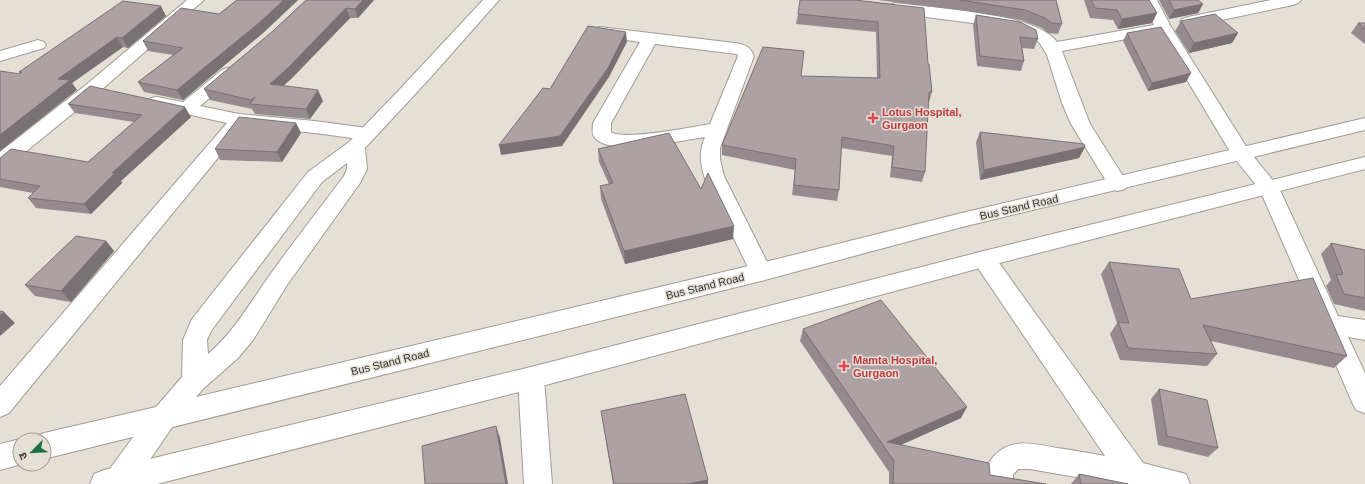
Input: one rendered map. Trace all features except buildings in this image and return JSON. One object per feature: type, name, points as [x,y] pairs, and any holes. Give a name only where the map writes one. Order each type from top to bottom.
[{"type":"street","points":[[0,162],[93,88],[196,0]]},
{"type":"street","points":[[195,380],[195,340],[201,326],[315,177],[324,167],[361,140],[456,40],[491,0]]},
{"type":"street","points":[[965,0],[965,17]]},
{"type":"street","points":[[1150,0],[1163,27],[1242,155],[1269,188],[1365,402]]},
{"type":"street","points":[[1053,48],[1293,0]]},
{"type":"street","points":[[882,7],[965,17],[1021,26],[1035,32],[1046,40],[1053,48],[1071,102],[1084,130],[1118,184]]},
{"type":"street","points":[[599,32],[735,48],[744,51],[746,56],[710,148],[710,159],[714,176],[761,272]]},
{"type":"street","points":[[650,39],[602,123],[602,134],[608,139],[628,142],[717,129]]},
{"type":"street","points":[[0,56],[38,45]]},
{"type":"street","points":[[187,108],[242,61]]},
{"type":"street","points":[[93,88],[115,92]]},
{"type":"street","points":[[144,99],[239,120],[315,127],[361,140]]},
{"type":"street","points":[[0,405],[239,120]]},
{"type":"street","name":"Bus Stand Road","points":[[52,444],[761,272],[962,220],[1242,155],[1365,124]]},
{"type":"street","points":[[113,483],[163,418],[195,380],[229,351],[244,333],[279,279],[353,178],[357,169],[361,140]]},
{"type":"street","points":[[113,483],[531,378],[984,259],[1365,163]]},
{"type":"street","points":[[984,259],[1134,474]]},
{"type":"street","points":[[1329,324],[1365,330]]},
{"type":"street","points":[[531,378],[538,484]]},
{"type":"street","points":[[0,457],[12,454]]},
{"type":"street","points":[[999,484],[999,471],[1011,457],[1030,456],[1134,474],[1176,484]]},
{"type":"place","name":"Lotus Hospital, Gurgaon","points":[[873,118]]},
{"type":"place","name":"Mamta Hospital, Gurgaon","points":[[844,366]]}]
